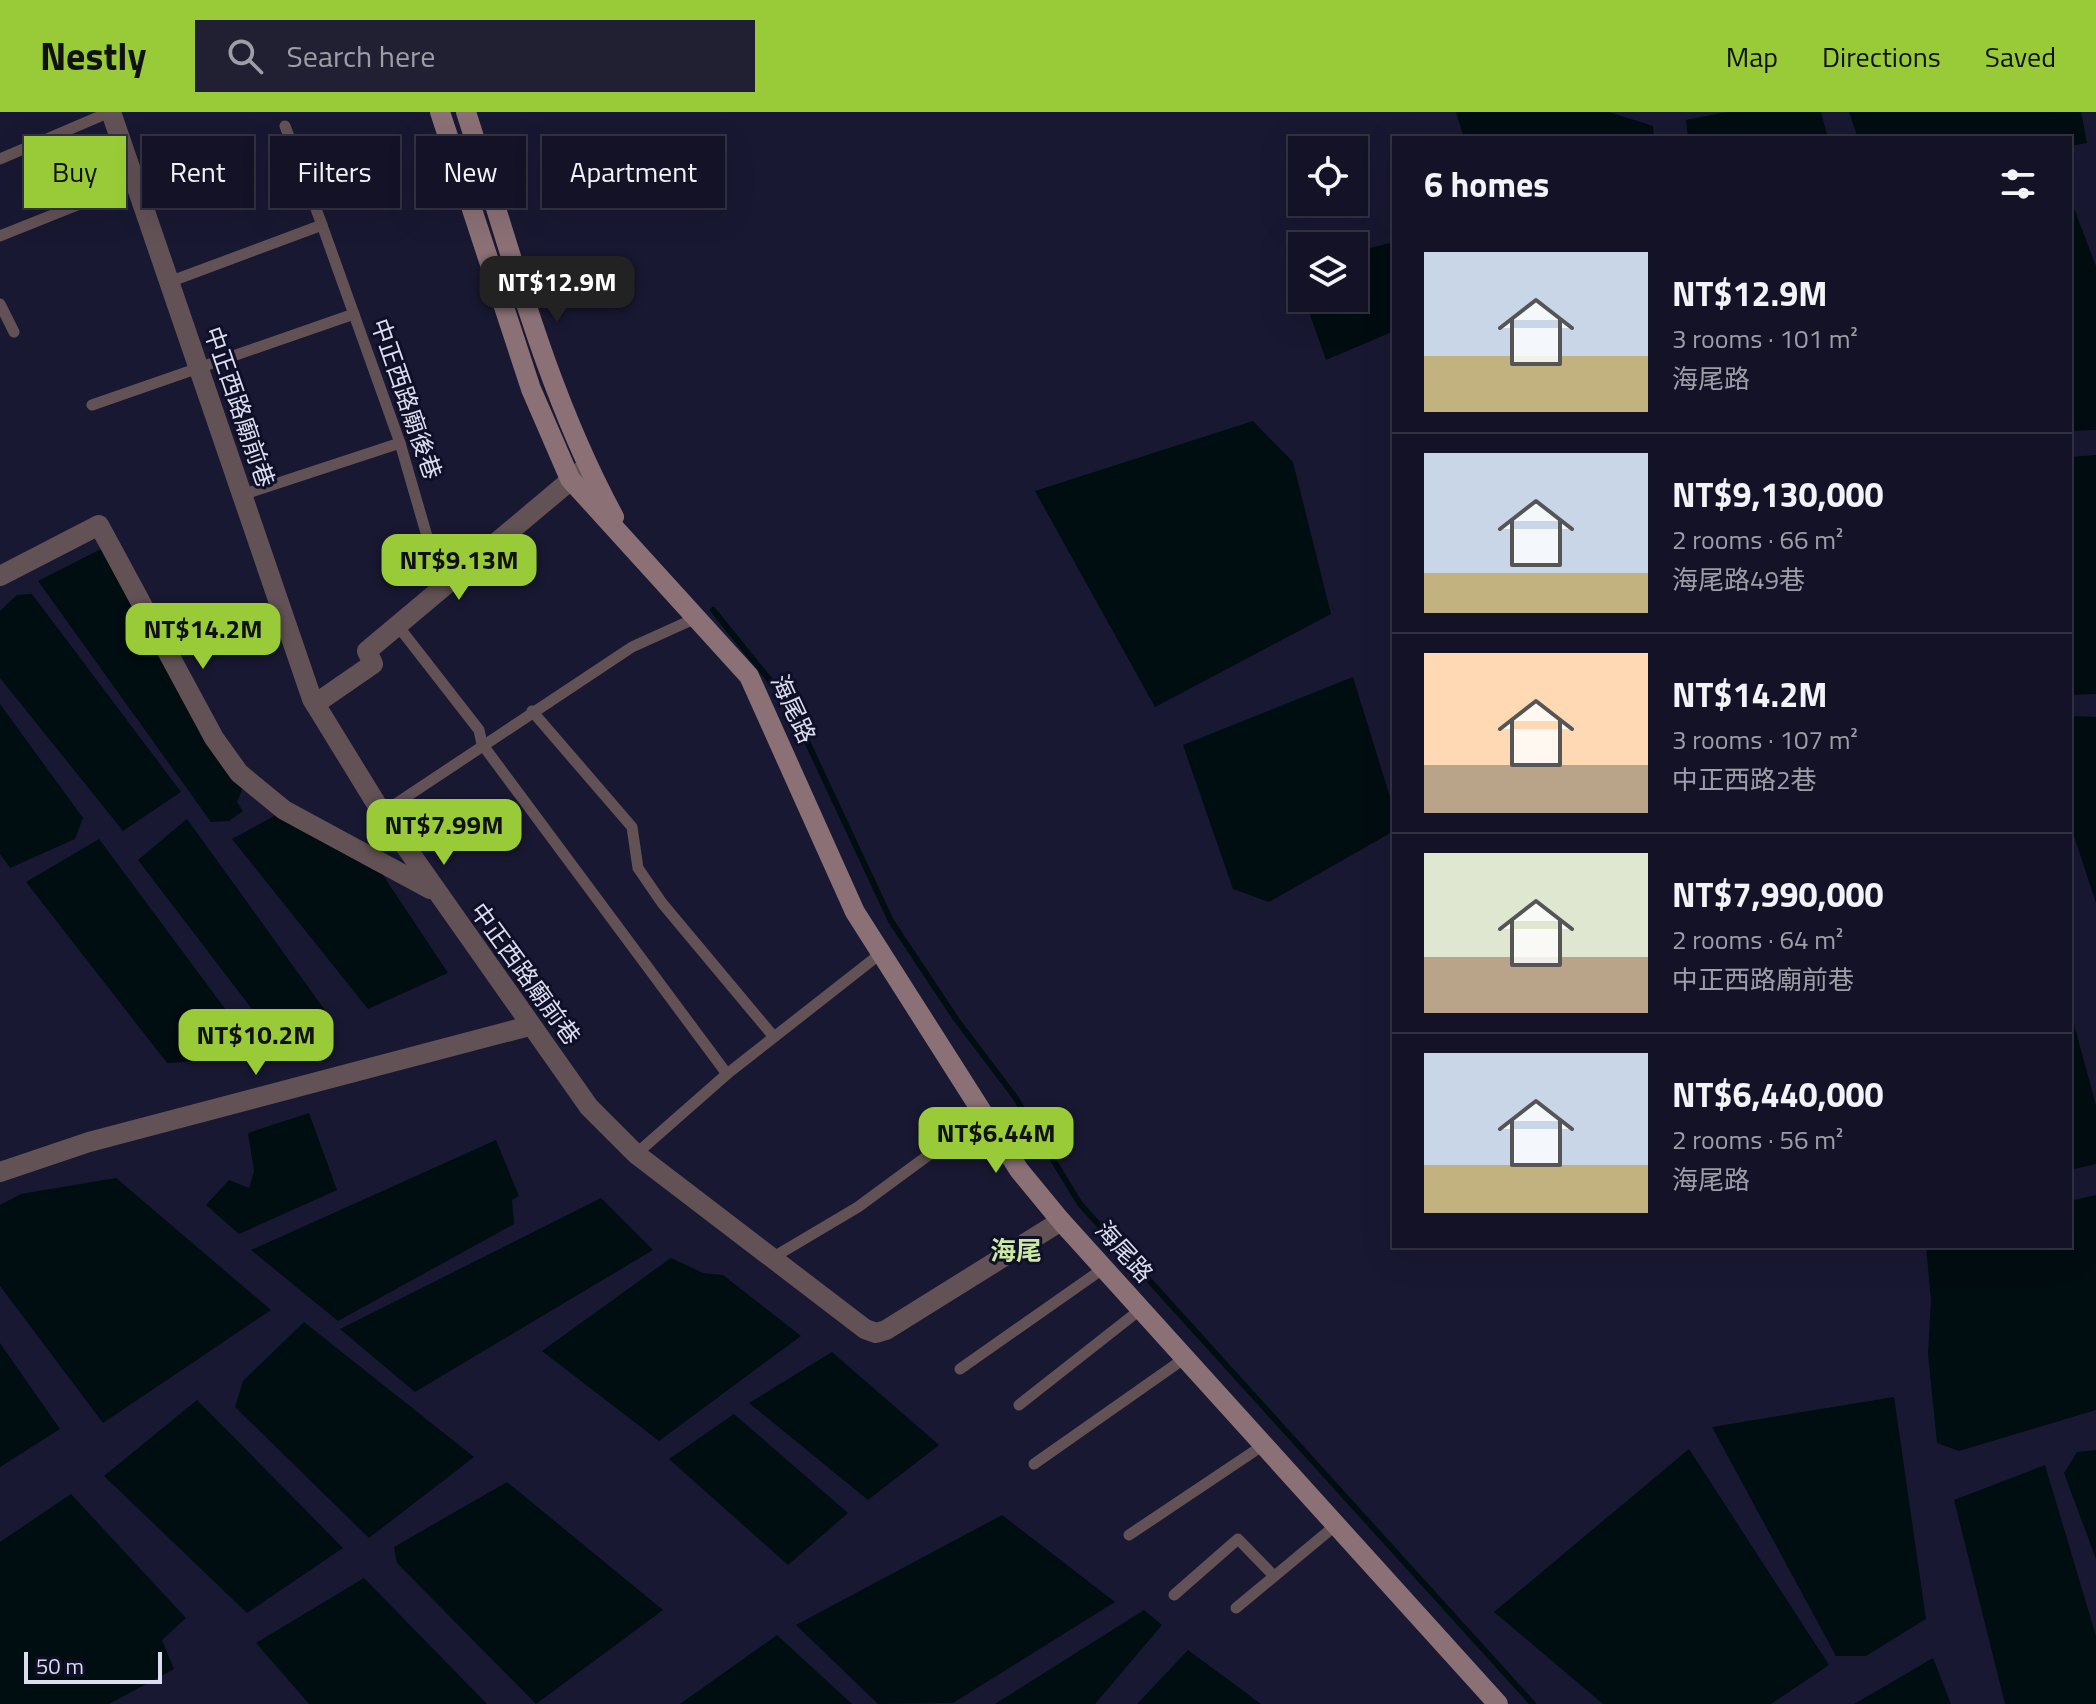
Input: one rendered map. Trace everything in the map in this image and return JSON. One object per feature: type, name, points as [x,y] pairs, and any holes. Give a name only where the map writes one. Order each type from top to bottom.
[{"type":"street","name":"中正西路廟前巷","points":[[111,112],[315,704],[434,891],[589,1107],[636,1154],[865,1329],[876,1333],[886,1330],[1061,1221]]},
{"type":"street","name":"海尾路","points":[[440,112],[531,389],[578,473],[630,545],[749,676],[825,849],[880,954],[1019,1170],[1061,1221],[1266,1444],[1498,1704]]},
{"type":"street","name":"海尾路","points":[[466,112],[554,387],[578,473]]},
{"type":"street","points":[[315,704],[373,664],[367,651],[578,473]]},
{"type":"street","points":[[0,576],[99,525],[214,738],[239,773],[284,810],[434,891]]},
{"type":"street","points":[[0,1172],[89,1142],[529,1026]]},
{"type":"lane","points":[[0,159],[111,112]]},
{"type":"lane","name":"中正西路廟後巷","points":[[285,126],[400,443],[442,588]]},
{"type":"lane","points":[[0,236],[135,182]]},
{"type":"lane","points":[[169,282],[322,225]]},
{"type":"lane","points":[[0,304],[14,332]]},
{"type":"lane","points":[[92,405],[354,314]]},
{"type":"lane","points":[[242,495],[400,443]]},
{"type":"lane","points":[[382,813],[632,647],[696,618]]},
{"type":"lane","points":[[398,626],[479,730],[482,744],[727,1074]]},
{"type":"lane","points":[[532,711],[632,827],[638,868],[662,903],[774,1037]]},
{"type":"lane","points":[[636,1154],[727,1074],[880,954]]},
{"type":"lane","points":[[772,1258],[858,1207],[983,1115]]},
{"type":"lane","points":[[960,1369],[1104,1268]]},
{"type":"lane","points":[[1019,1405],[1141,1309]]},
{"type":"lane","points":[[1034,1464],[1185,1358]]},
{"type":"lane","points":[[1129,1535],[1266,1444]]},
{"type":"lane","points":[[1236,1608],[1336,1525]]},
{"type":"lane","points":[[1174,1595],[1238,1539],[1274,1576]]},
{"type":"shaded area","points":[[1456,112],[1609,112],[1653,126],[1654,136],[1463,136]]},
{"type":"shaded area","points":[[1726,112],[1821,112],[1827,136],[1688,136],[1686,120]]},
{"type":"shaded area","points":[[1849,112],[2081,112],[2087,143],[2072,146],[2072,136],[1857,136]]},
{"type":"shaded area","points":[[2072,203],[2096,266],[2096,430],[2072,431]]},
{"type":"shaded area","points":[[1392,242],[1392,332],[1326,360],[1309,312],[1368,312],[1368,248]]},
{"type":"shaded area","points":[[1253,421],[1293,462],[1331,614],[1155,707],[1035,491]]},
{"type":"shaded area","points":[[2096,455],[2096,694],[2072,695],[2072,457]]},
{"type":"shaded area","points":[[101,549],[197,720],[245,782],[237,802],[243,811],[229,821],[211,822],[38,581]]},
{"type":"shaded area","points":[[32,594],[181,792],[123,831],[0,678],[0,611],[17,595]]},
{"type":"shaded area","points":[[1353,677],[1392,804],[1392,832],[1269,902],[1233,889],[1183,745]]},
{"type":"shaded area","points":[[0,704],[83,818],[75,839],[10,868],[0,854]]},
{"type":"shaded area","points":[[2072,716],[2096,717],[2096,903],[2072,830]]},
{"type":"shaded area","points":[[280,813],[371,857],[448,973],[368,1009],[232,839]]},
{"type":"shaded area","points":[[187,819],[327,1013],[255,1013],[138,860]]},
{"type":"shaded area","points":[[99,839],[249,1041],[228,1059],[167,1063],[26,882]]},
{"type":"shaded area","points":[[2072,1017],[2096,1105],[2096,1164],[2072,1170]]},
{"type":"shaded area","points":[[309,1113],[337,1190],[239,1234],[206,1205],[229,1180],[249,1188],[254,1171],[248,1133]]},
{"type":"shaded area","points":[[496,1140],[519,1196],[512,1200],[514,1224],[338,1321],[251,1250]]},
{"type":"shaded area","points":[[116,1178],[271,1310],[103,1423],[0,1286],[0,1205],[21,1194]]},
{"type":"shaded area","points":[[2096,1195],[2096,1410],[1959,1451],[1937,1443],[1928,1354],[1931,1300],[1926,1248],[2072,1248],[2072,1201]]},
{"type":"shaded area","points":[[601,1198],[653,1250],[415,1392],[340,1329]]},
{"type":"shaded area","points":[[671,1258],[703,1273],[723,1275],[801,1336],[659,1441],[542,1351]]},
{"type":"shaded area","points":[[304,1322],[474,1457],[369,1538],[235,1407],[243,1381]]},
{"type":"shaded area","points":[[0,1343],[60,1429],[0,1467]]},
{"type":"shaded area","points":[[832,1352],[939,1445],[868,1500],[749,1403]]},
{"type":"shaded area","points":[[1894,1397],[1926,1619],[1866,1656],[1836,1656],[1712,1427]]},
{"type":"shaded area","points":[[197,1400],[343,1548],[247,1613],[104,1476]]},
{"type":"shaded area","points":[[734,1414],[848,1513],[788,1565],[669,1459]]},
{"type":"shaded area","points":[[1689,1449],[1829,1665],[1771,1704],[1603,1704],[1494,1612]]},
{"type":"shaded area","points":[[2096,1450],[2096,1559],[2064,1473],[2077,1452]]},
{"type":"shaded area","points":[[2045,1465],[2096,1636],[2096,1704],[2005,1704],[1954,1500]]},
{"type":"shaded area","points":[[507,1482],[663,1610],[536,1704],[397,1563],[394,1547]]},
{"type":"shaded area","points":[[71,1494],[186,1618],[162,1640],[174,1669],[109,1704],[0,1704],[0,1542]]},
{"type":"shaded area","points":[[1002,1515],[1115,1602],[953,1703],[878,1704],[796,1625]]},
{"type":"shaded area","points":[[364,1578],[487,1704],[309,1704],[256,1643]]},
{"type":"shaded area","points":[[1144,1610],[1162,1625],[1095,1704],[995,1704]]},
{"type":"shaded area","points":[[777,1635],[852,1704],[680,1704]]},
{"type":"shaded area","points":[[1188,1650],[1261,1704],[1137,1704]]},
{"type":"shaded area","points":[[1933,1658],[1951,1704],[1854,1704]]},
{"type":"waterway","points":[[713,610],[790,705],[891,921],[956,1019],[1015,1097],[1080,1204],[1533,1704]]},
{"type":"district","name":"海尾","points":[[1016,1251]]}]
